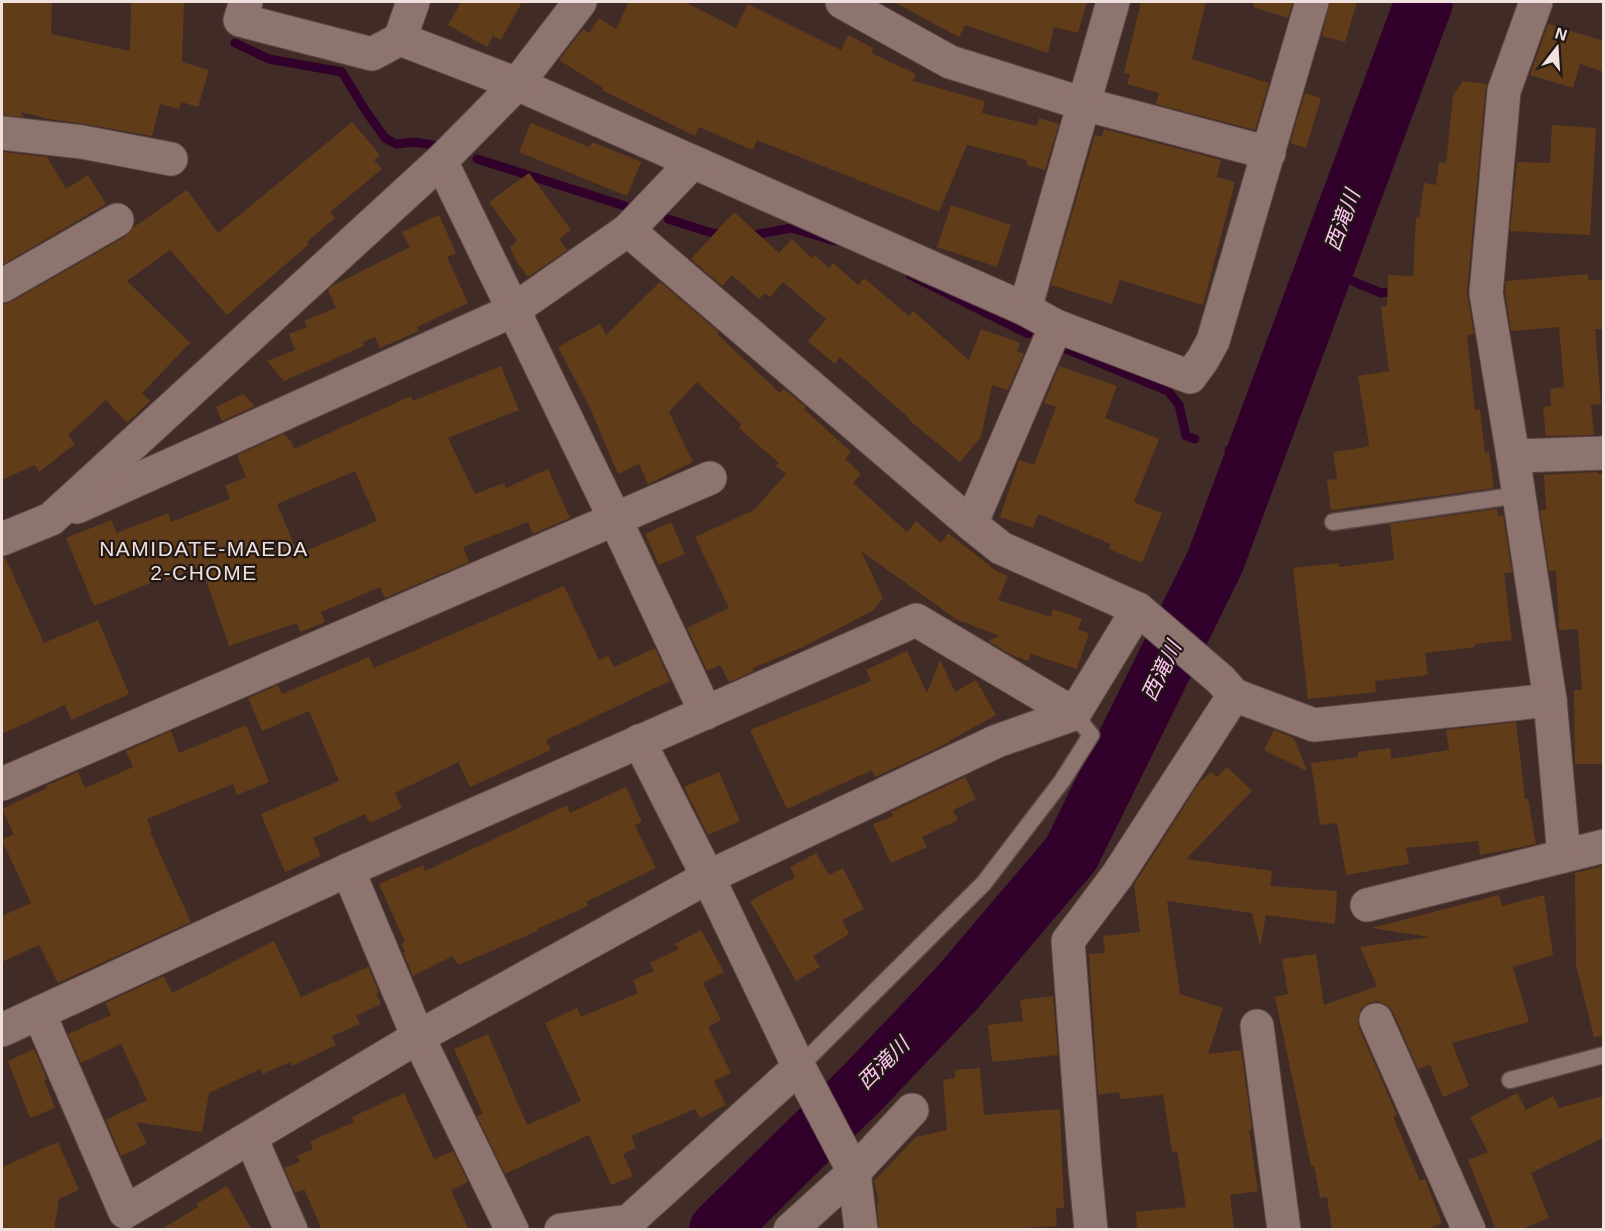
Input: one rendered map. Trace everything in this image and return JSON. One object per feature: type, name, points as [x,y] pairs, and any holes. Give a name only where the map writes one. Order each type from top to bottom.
[{"type":"street","points":[[246,2],[240,20],[372,54],[400,39],[413,2]]},
{"type":"street","points":[[51,519],[441,161],[517,84],[580,2]]},
{"type":"street","points":[[1025,309],[1113,2]]},
{"type":"street","points":[[400,39],[517,84],[1025,309],[1056,326],[1190,377],[1213,341],[1312,2]]},
{"type":"street","points":[[1536,2],[1504,91],[1486,293],[1550,700],[1564,856]]},
{"type":"street","points":[[861,6],[950,62],[1084,104],[1269,153]]},
{"type":"street","points":[[2,133],[82,142],[171,159]]},
{"type":"street","points":[[441,161],[615,519],[706,713]]},
{"type":"street","points":[[2,539],[512,311],[628,230],[693,162]]},
{"type":"street","points":[[2,286],[117,220]]},
{"type":"street","points":[[628,230],[1001,548],[1145,614],[1234,694],[1314,725],[1550,700]]},
{"type":"street","points":[[971,524],[1056,326]]},
{"type":"street","points":[[1513,456],[1604,453]]},
{"type":"street","points":[[2,784],[710,478]]},
{"type":"street","points":[[39,1013],[117,1221],[418,1038],[708,877],[998,741],[1074,714],[1145,614]]},
{"type":"street","points":[[2,1030],[348,870],[916,620],[1074,714]]},
{"type":"street","points":[[1091,1230],[1084,1168],[1068,941],[1117,876],[1234,694]]},
{"type":"street","points":[[639,741],[847,1159],[861,1230]]},
{"type":"street","points":[[1367,905],[1604,846]]},
{"type":"street","points":[[348,870],[418,1038],[512,1230]]},
{"type":"street","points":[[1376,1020],[1469,1230]]},
{"type":"street","points":[[1257,1026],[1284,1230]]},
{"type":"street","points":[[561,1230],[629,1221],[805,1078]]},
{"type":"street","points":[[790,1230],[847,1159],[912,1110]]},
{"type":"street","points":[[251,1138],[291,1230]]},
{"type":"lane","points":[[1333,522],[1519,495]]},
{"type":"lane","points":[[805,1078],[991,873],[1062,781],[1091,735],[1074,714]]},
{"type":"lane","points":[[1510,1080],[1604,1055]]},
{"type":"building","points":[[2,2],[52,2],[51,34],[130,51],[131,2],[184,2],[182,62],[209,70],[198,107],[181,102],[179,109],[160,104],[152,136],[49,119],[21,112],[23,117],[2,115]]},
{"type":"building","points":[[461,2],[522,2],[501,40],[493,36],[487,47],[448,25]]},
{"type":"building","points":[[629,2],[685,2],[736,28],[748,4],[841,50],[848,35],[873,48],[871,53],[916,74],[913,81],[985,101],[982,113],[1037,126],[1039,118],[1059,124],[1045,170],[1026,165],[1027,160],[967,145],[939,212],[757,140],[753,150],[699,127],[695,136],[602,90],[603,88],[559,60],[583,29],[589,33],[599,18],[616,29]]},
{"type":"building","points":[[894,2],[1087,2],[1078,33],[1054,27],[1048,53],[965,25],[959,37]]},
{"type":"building","points":[[1141,2],[1206,2],[1192,59],[1269,83],[1255,130],[1156,104],[1159,93],[1127,84],[1130,75],[1124,73]]},
{"type":"building","points":[[1254,2],[1293,2],[1288,18],[1253,7]]},
{"type":"building","points":[[1330,2],[1357,2],[1345,42],[1322,36]]},
{"type":"building","points":[[1548,24],[1604,41],[1604,72],[1580,64],[1573,88],[1530,75]]},
{"type":"building","points":[[1463,81],[1486,84],[1467,292],[1474,334],[1467,335],[1475,410],[1480,409],[1485,453],[1489,452],[1494,488],[1331,510],[1327,480],[1337,479],[1333,452],[1369,445],[1358,376],[1389,371],[1381,307],[1387,306],[1388,275],[1413,276],[1416,218],[1419,218],[1424,183],[1436,185],[1439,162],[1446,163],[1453,96]]},
{"type":"building","points":[[1305,93],[1321,98],[1306,148],[1290,143]]},
{"type":"building","points":[[352,122],[380,155],[374,160],[382,169],[330,212],[335,218],[307,242],[309,244],[227,315],[170,250],[127,281],[190,343],[142,393],[150,401],[127,423],[106,400],[68,435],[75,444],[39,472],[35,465],[2,480],[2,305],[126,236],[134,227],[187,190],[218,233]]},
{"type":"building","points":[[531,123],[589,147],[592,142],[641,162],[627,196],[519,152]]},
{"type":"building","points":[[1552,125],[1596,128],[1590,235],[1510,231],[1517,162],[1550,163]]},
{"type":"building","points":[[1104,129],[1221,160],[1217,177],[1235,182],[1203,305],[1120,280],[1112,304],[1051,285],[1095,135],[1102,137]]},
{"type":"building","points":[[2,152],[47,157],[66,189],[88,175],[106,204],[2,265]]},
{"type":"building","points":[[529,173],[571,230],[559,239],[567,250],[528,277],[516,261],[510,247],[517,241],[489,202]]},
{"type":"building","points":[[951,205],[1011,225],[997,267],[937,247]]},
{"type":"building","points":[[734,212],[779,253],[792,239],[812,258],[814,255],[829,268],[833,263],[858,285],[864,278],[909,316],[913,311],[969,360],[981,329],[1020,343],[1017,351],[1024,354],[1008,390],[992,385],[981,437],[960,462],[909,420],[840,357],[835,364],[808,341],[826,319],[783,282],[770,297],[765,293],[759,299],[732,275],[722,286],[691,259]]},
{"type":"building","points":[[439,215],[456,253],[447,257],[468,303],[417,327],[419,331],[380,348],[375,337],[363,342],[364,346],[284,381],[267,361],[295,350],[289,334],[307,327],[304,321],[336,308],[328,290],[410,247],[402,232]]},
{"type":"building","points":[[1588,274],[1588,280],[1604,280],[1604,329],[1595,329],[1601,404],[1591,405],[1594,435],[1546,436],[1543,407],[1551,406],[1550,389],[1564,387],[1559,327],[1511,331],[1505,292],[1506,281]]},
{"type":"building","points":[[660,282],[719,332],[717,334],[780,393],[784,389],[806,407],[804,409],[851,452],[845,459],[861,474],[853,483],[907,532],[916,521],[941,543],[948,533],[996,571],[1008,576],[998,600],[1051,617],[1053,609],[1082,619],[1078,630],[1089,633],[1077,669],[1031,654],[1028,661],[1012,655],[988,641],[999,636],[956,619],[861,551],[883,598],[874,610],[803,647],[753,668],[754,671],[729,682],[720,665],[707,671],[687,628],[729,608],[695,537],[754,510],[786,474],[776,466],[779,463],[739,428],[741,424],[697,382],[669,412],[693,462],[648,484],[639,464],[618,474],[590,408],[558,347],[600,324],[606,335]]},
{"type":"building","points":[[501,366],[519,410],[448,438],[475,494],[504,483],[506,488],[548,469],[570,518],[533,534],[528,522],[463,547],[469,562],[385,598],[380,587],[321,612],[325,622],[300,632],[297,623],[229,646],[201,566],[166,581],[165,577],[94,606],[66,538],[111,520],[117,533],[168,513],[171,522],[230,499],[225,486],[246,477],[237,455],[284,434],[294,449],[411,396],[413,401]],"holes":[[[355,471],[377,521],[298,554],[277,504]]]},
{"type":"building","points":[[1059,366],[1117,386],[1105,418],[1159,439],[1134,502],[1162,513],[1142,563],[1109,549],[1111,544],[1038,514],[1033,528],[1000,517],[1019,460],[1034,465],[1056,407],[1044,403]]},
{"type":"building","points":[[243,394],[255,406],[222,421],[216,407]]},
{"type":"building","points":[[1597,472],[1597,474],[1604,474],[1604,764],[1575,764],[1574,690],[1582,690],[1578,629],[1559,630],[1556,571],[1549,571],[1540,510],[1546,510],[1544,475]]},
{"type":"building","points":[[1497,509],[1498,516],[1503,515],[1512,573],[1504,573],[1512,640],[1425,653],[1428,675],[1375,681],[1376,692],[1308,699],[1293,568],[1339,563],[1339,567],[1394,560],[1390,524]]},
{"type":"building","points":[[671,522],[685,554],[659,565],[645,534]]},
{"type":"building","points":[[2,557],[5,557],[44,643],[98,620],[129,694],[71,720],[65,705],[2,734]]},
{"type":"building","points":[[564,586],[599,660],[608,656],[614,667],[655,648],[670,681],[546,740],[551,750],[470,787],[458,762],[395,793],[402,808],[370,823],[365,814],[313,838],[321,856],[285,872],[261,814],[339,781],[309,711],[262,731],[248,698],[278,685],[282,694],[369,657],[374,668]]},
{"type":"building","points":[[907,651],[927,693],[940,660],[955,692],[976,680],[996,715],[950,742],[875,777],[872,770],[787,809],[750,730],[871,681],[866,670]]},
{"type":"building","points":[[1516,722],[1525,799],[1528,799],[1536,844],[1480,855],[1478,841],[1406,848],[1409,864],[1346,875],[1337,823],[1320,825],[1311,763],[1358,757],[1358,752],[1390,748],[1391,759],[1449,750],[1446,730]]},
{"type":"building","points":[[246,725],[269,782],[237,795],[233,784],[147,819],[152,831],[150,832],[191,922],[58,983],[39,945],[2,962],[2,916],[31,903],[2,840],[14,834],[2,809],[78,772],[85,788],[133,767],[126,751],[171,731],[179,753]]},
{"type":"building","points":[[1274,730],[1294,738],[1307,771],[1264,750]]},
{"type":"building","points":[[1227,767],[1252,791],[1186,859],[1272,871],[1270,886],[1337,891],[1335,924],[1266,915],[1260,947],[1252,913],[1167,901],[1180,994],[1223,1008],[1208,1054],[1241,1050],[1258,1191],[1230,1195],[1234,1230],[1137,1230],[1136,1212],[1186,1207],[1177,1151],[1172,1152],[1163,1095],[1120,1099],[1119,1092],[1098,1095],[1089,954],[1105,953],[1103,936],[1140,932],[1134,885],[1199,783],[1211,772],[1217,777]]},
{"type":"building","points":[[719,772],[740,821],[708,835],[684,787]]},
{"type":"building","points":[[965,777],[976,799],[953,810],[958,820],[922,837],[927,847],[891,863],[873,824],[893,816],[891,812]]},
{"type":"building","points":[[626,787],[642,822],[635,825],[656,868],[586,902],[588,906],[537,929],[538,931],[458,965],[453,956],[413,976],[401,944],[405,942],[379,884],[423,865],[425,871],[567,805],[570,813]]},
{"type":"building","points":[[816,853],[829,875],[843,868],[864,909],[842,920],[849,934],[813,956],[820,967],[796,981],[750,901],[795,877],[790,867]]},
{"type":"building","points":[[1604,866],[1604,1036],[1594,1037],[1576,965],[1575,873]]},
{"type":"building","points":[[1499,895],[1502,906],[1544,895],[1553,955],[1513,967],[1529,1022],[1452,1043],[1469,1086],[1443,1097],[1430,1065],[1418,1069],[1393,1012],[1387,1005],[1377,1001],[1368,1003],[1361,1009],[1358,1017],[1359,1028],[1397,1115],[1393,1116],[1420,1181],[1425,1179],[1442,1223],[1426,1230],[1332,1230],[1327,1197],[1320,1198],[1314,1165],[1311,1166],[1275,997],[1288,994],[1282,959],[1316,954],[1324,1005],[1377,986],[1360,947],[1429,937],[1371,928]]},
{"type":"building","points":[[701,930],[724,972],[703,983],[721,1020],[708,1027],[731,1073],[714,1081],[726,1105],[700,1118],[695,1109],[631,1136],[636,1148],[623,1154],[633,1176],[611,1185],[589,1135],[505,1174],[477,1116],[483,1114],[454,1049],[488,1034],[527,1125],[581,1101],[545,1023],[577,1008],[581,1017],[638,993],[633,980],[654,971],[650,963],[679,949],[675,944]]},
{"type":"building","points":[[274,941],[301,997],[368,967],[379,992],[376,993],[381,1004],[356,1016],[360,1024],[332,1036],[336,1045],[292,1066],[290,1062],[263,1074],[260,1069],[209,1093],[202,1132],[136,1122],[147,1144],[121,1156],[106,1120],[147,1100],[121,1044],[81,1063],[68,1034],[111,1015],[105,1003],[164,976],[172,993]]},
{"type":"building","points":[[1053,996],[1058,1055],[992,1062],[988,1025],[1023,1021],[1020,1000]]},
{"type":"building","points":[[34,1049],[47,1079],[44,1080],[55,1108],[30,1118],[8,1061]]},
{"type":"building","points":[[980,1068],[984,1115],[1060,1109],[1064,1208],[1056,1208],[1057,1226],[986,1230],[879,1230],[877,1203],[879,1202],[874,1181],[916,1137],[947,1130],[943,1080],[955,1078],[955,1070]]},
{"type":"building","points":[[404,1093],[434,1159],[453,1151],[468,1182],[451,1190],[469,1230],[322,1230],[304,1189],[295,1193],[284,1168],[300,1162],[297,1156],[313,1149],[310,1141],[354,1122],[352,1117]]},
{"type":"building","points":[[1517,1093],[1526,1110],[1553,1096],[1559,1108],[1604,1096],[1604,1137],[1531,1173],[1549,1218],[1520,1230],[1496,1230],[1468,1160],[1488,1152],[1470,1117]]},
{"type":"building","points":[[58,1142],[79,1190],[59,1199],[54,1230],[2,1230],[2,1167]]},
{"type":"building","points":[[227,1186],[252,1230],[160,1230],[198,1207],[196,1204]]},
{"type":"waterway","name":"西滝川","points":[[718,1230],[864,1086],[958,987],[1071,854],[1215,562],[1424,2]]},
{"type":"waterway","points":[[235,43],[269,59],[342,72],[385,138],[396,144],[414,142],[433,145]]},
{"type":"waterway","points":[[477,159],[625,206]]},
{"type":"waterway","points":[[668,219],[712,233],[726,234]]},
{"type":"waterway","points":[[749,236],[791,228],[835,241]]},
{"type":"waterway","points":[[1323,269],[1381,293],[1400,290]]},
{"type":"waterway","points":[[910,275],[1028,334]]},
{"type":"waterway","points":[[1059,346],[1168,391],[1179,405],[1186,436],[1195,439]]},
{"type":"waterway","points":[[1229,450],[1254,458]]},
{"type":"district","name":"NAMIDATE-MAEDA 2-CHOME","points":[[204,560]]}]
